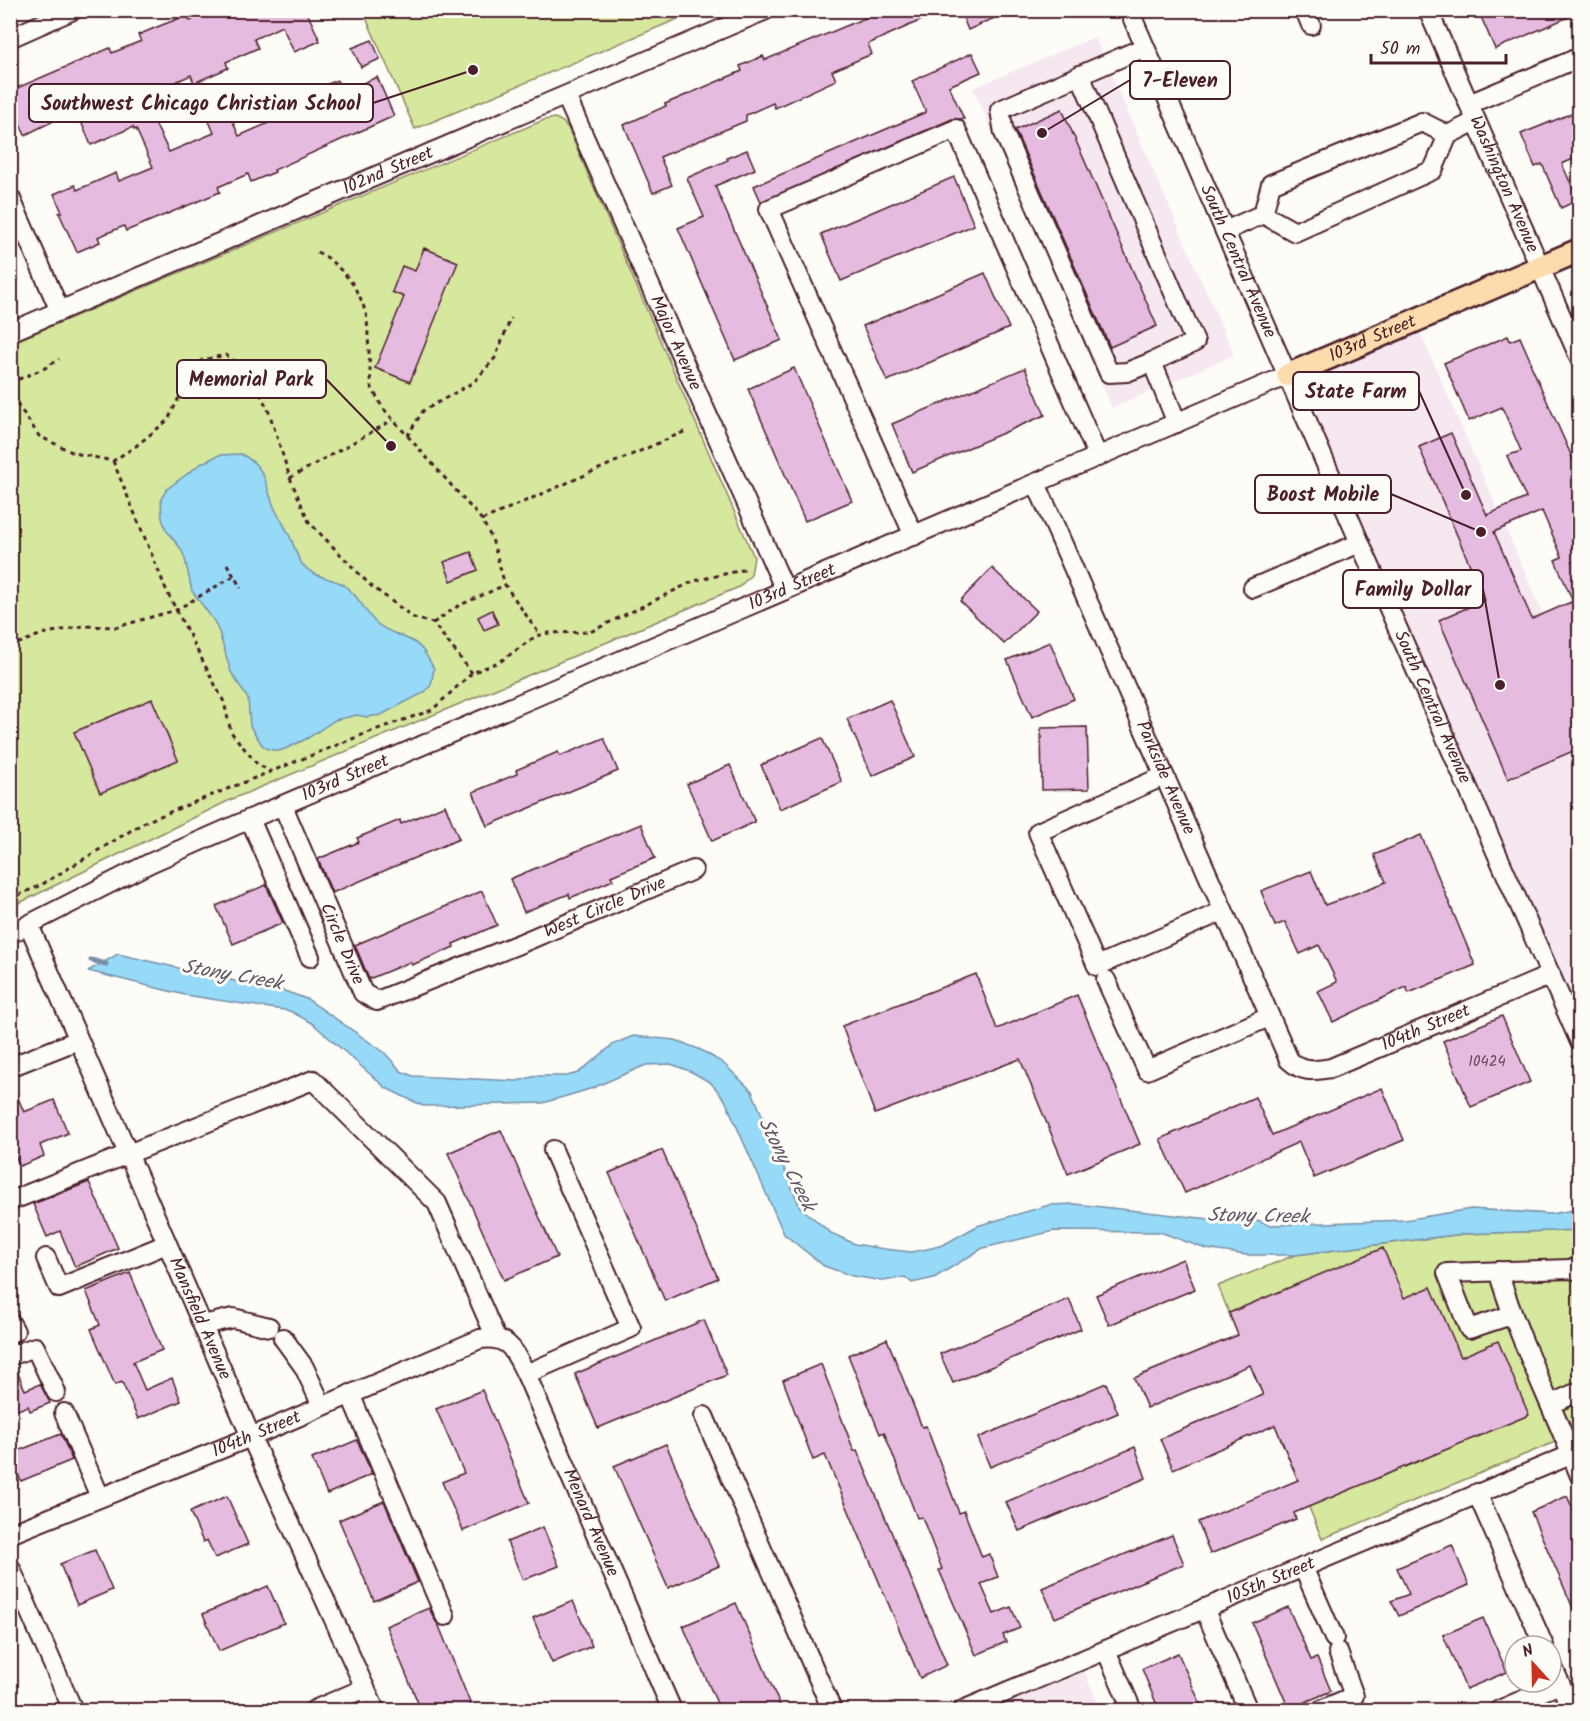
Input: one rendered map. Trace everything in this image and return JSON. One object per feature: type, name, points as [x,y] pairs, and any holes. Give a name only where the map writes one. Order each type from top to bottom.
[{"type":"main road","name":"103rd Street","points":[[1288,375],[1580,250]]},
{"type":"street","points":[[10,38],[73,10]]},
{"type":"street","name":"102nd Street","points":[[10,332],[766,10]]},
{"type":"street","name":"Washington Avenue","points":[[1428,10],[1580,359]]},
{"type":"street","name":"South Central Avenue","points":[[1131,11],[1360,543],[1580,1042]]},
{"type":"street","points":[[1080,75],[1195,342],[1127,372],[1109,373],[1004,133],[1000,110],[1080,75],[1145,47]]},
{"type":"street","points":[[1263,214],[1295,232],[1433,170],[1449,135],[1472,113],[1580,57]]},
{"type":"street","name":"Major Avenue","points":[[566,96],[785,590]]},
{"type":"street","points":[[1263,214],[1271,184],[1422,122],[1449,135]]},
{"type":"street","points":[[914,536],[769,209],[956,129],[1098,456]]},
{"type":"street","points":[[10,197],[60,311]]},
{"type":"street","points":[[1225,231],[1263,214]]},
{"type":"street","points":[[1152,362],[1177,423]]},
{"type":"street","name":"103rd Street","points":[[10,934],[150,863],[250,819],[1288,375]]},
{"type":"street","name":"Parkside Avenue","points":[[1036,483],[1269,1017],[1289,1060],[1299,1069]]},
{"type":"street","points":[[1253,588],[1360,543]]},
{"type":"street","points":[[1164,776],[1038,832],[1092,956],[1097,966],[1223,911]]},
{"type":"street","name":"Circle Drive","points":[[283,806],[363,993],[377,1001],[519,944]]},
{"type":"street","points":[[250,819],[310,957]]},
{"type":"street","name":"West Circle Drive","points":[[519,944],[693,870]]},
{"type":"street","name":"Mansfield Avenue","points":[[29,925],[251,1437],[375,1710]]},
{"type":"street","name":"104th Street","points":[[1299,1069],[1315,1071],[1331,1068],[1551,975]]},
{"type":"street","points":[[1106,980],[1147,1070],[1269,1017]]},
{"type":"street","points":[[10,1067],[78,1040]]},
{"type":"street","name":"Menard Avenue","points":[[128,1154],[313,1080],[437,1203],[499,1339],[511,1347],[526,1374],[672,1710]]},
{"type":"street","points":[[526,1374],[631,1328],[553,1150]]},
{"type":"street","points":[[13,1200],[128,1154]]},
{"type":"street","points":[[46,1258],[59,1288],[167,1244]]},
{"type":"street","points":[[1511,1315],[1469,1329],[1447,1273],[1570,1269],[1580,1271]]},
{"type":"street","points":[[1498,1271],[1511,1315],[1575,1453],[1580,1476]]},
{"type":"street","points":[[202,1325],[233,1318],[276,1332],[304,1367],[322,1406]]},
{"type":"street","points":[[10,1322],[15,1331],[10,1333]]},
{"type":"street","name":"104th Street","points":[[10,1534],[251,1437],[480,1339],[499,1339]]},
{"type":"street","points":[[10,1356],[35,1347],[56,1392]]},
{"type":"street","points":[[1551,1404],[1580,1391]]},
{"type":"street","points":[[350,1394],[445,1616]]},
{"type":"street","points":[[64,1413],[100,1497]]},
{"type":"street","points":[[704,1416],[832,1710]]},
{"type":"street","name":"105th Street","points":[[963,1710],[1575,1453]]},
{"type":"street","points":[[1477,1493],[1539,1634]]},
{"type":"street","points":[[1303,1566],[1336,1645],[1354,1696],[1321,1710]]},
{"type":"street","points":[[10,1567],[73,1710]]},
{"type":"street","points":[[1204,1608],[1248,1710]]},
{"type":"street","points":[[1106,1650],[1132,1710]]},
{"type":"street","points":[[314,1710],[365,1688]]},
{"type":"street","points":[[1563,1690],[1572,1710]]},
{"type":"street","points":[[1498,1710],[1536,1694]]},
{"type":"path","points":[[317,252],[344,273],[362,300],[368,318],[371,386],[382,407],[482,520],[492,539],[505,585],[540,635]]},
{"type":"path","points":[[407,436],[423,411],[474,382],[495,358],[512,318]]},
{"type":"path","points":[[59,359],[10,385],[18,405],[39,436],[74,453],[113,461],[168,420],[186,383],[202,360],[226,355],[250,372],[269,412],[290,478],[309,522],[370,585],[414,618],[433,623],[472,673]]},
{"type":"path","points":[[290,478],[393,420]]},
{"type":"path","points":[[482,520],[686,431]]},
{"type":"path","points":[[113,461],[176,610],[224,702],[231,732],[257,764],[271,771]]},
{"type":"path","points":[[227,564],[241,588]]},
{"type":"path","points":[[10,899],[41,885],[145,822],[372,731],[432,710],[472,673],[501,661],[540,635],[590,632],[694,581],[747,569]]},
{"type":"path","points":[[10,640],[17,644],[42,634],[76,627],[117,627],[176,610],[234,576]]},
{"type":"path","points":[[433,623],[458,606],[505,585]]},
{"type":"shaded area","points":[[1095,37],[1234,355],[1112,408],[973,88]]},
{"type":"shaded area","points":[[1415,320],[1579,697],[1579,1042],[1288,375]]},
{"type":"shaded area","points":[[1084,1671],[1101,1710],[992,1710]]},
{"type":"green space","points":[[363,11],[697,11],[415,129]]},
{"type":"green space","points":[[555,118],[568,128],[754,557],[751,575],[739,587],[230,800],[11,907],[11,343],[544,120]]},
{"type":"green space","points":[[1579,1230],[1579,1432],[1322,1539],[1218,1286],[1295,1255],[1463,1234]]},
{"type":"water","points":[[241,454],[262,472],[272,502],[302,564],[321,577],[342,584],[356,597],[375,622],[388,631],[416,643],[422,650],[434,669],[431,685],[425,692],[381,715],[367,717],[357,715],[335,720],[308,738],[285,749],[278,751],[262,745],[250,726],[248,699],[231,672],[219,632],[214,621],[192,591],[181,549],[166,530],[162,518],[161,499],[167,489],[202,463],[219,455]]},
{"type":"water","points":[[118,954],[248,984],[270,986],[307,999],[384,1052],[401,1071],[413,1076],[517,1081],[536,1076],[567,1076],[578,1073],[614,1044],[633,1036],[675,1040],[701,1050],[723,1063],[752,1091],[800,1207],[831,1233],[855,1244],[911,1252],[943,1245],[977,1226],[1049,1205],[1075,1204],[1228,1221],[1252,1218],[1270,1225],[1405,1220],[1471,1209],[1551,1214],[1579,1209],[1579,1230],[1463,1234],[1295,1255],[1246,1255],[1206,1249],[1160,1232],[1054,1231],[983,1248],[934,1278],[912,1283],[905,1277],[884,1281],[852,1276],[824,1266],[784,1234],[725,1100],[711,1083],[692,1072],[671,1064],[646,1065],[590,1089],[543,1103],[423,1106],[386,1088],[312,1023],[290,1011],[185,995],[88,971]]},
{"type":"building","points":[[214,10],[306,10],[320,41],[294,52],[282,26],[254,39],[258,48],[226,62],[228,68],[194,83],[191,75],[142,97],[169,152],[214,133],[206,114],[226,106],[239,136],[273,121],[268,110],[337,80],[342,92],[377,77],[394,116],[251,182],[248,174],[218,187],[220,192],[126,231],[124,226],[98,237],[100,242],[77,252],[59,213],[62,212],[54,194],[75,185],[77,190],[116,173],[119,181],[153,167],[136,129],[134,130],[133,127],[91,145],[76,110],[25,135],[10,103],[10,91],[110,48],[112,53],[141,41],[138,35],[162,25],[188,15],[190,21]]},
{"type":"building","points":[[884,10],[944,10],[868,44],[872,54],[832,71],[836,80],[775,108],[773,103],[746,115],[746,121],[660,157],[672,185],[653,193],[624,125],[666,106],[665,104],[742,71],[740,66],[763,56],[765,60]]},
{"type":"building","points":[[960,10],[1012,10],[968,30]]},
{"type":"building","points":[[1478,10],[1580,10],[1580,12],[1495,49]]},
{"type":"building","points":[[372,40],[380,59],[361,67],[352,48]]},
{"type":"building","points":[[972,53],[981,72],[949,86],[964,119],[952,119],[761,202],[754,186],[926,112],[912,81]]},
{"type":"building","points":[[1062,109],[1157,326],[1110,347],[1015,130]]},
{"type":"building","points":[[1575,112],[1580,123],[1580,156],[1562,164],[1578,200],[1561,208],[1542,164],[1535,167],[1521,134]]},
{"type":"building","points":[[747,150],[755,169],[715,186],[782,340],[735,360],[678,228],[704,217],[687,178]]},
{"type":"building","points":[[954,177],[974,225],[841,281],[821,234]]},
{"type":"building","points":[[424,248],[458,262],[410,382],[375,368],[404,297],[392,292],[402,266],[415,271]]},
{"type":"building","points":[[985,273],[1009,328],[887,381],[863,326]]},
{"type":"building","points":[[1508,336],[1510,341],[1520,337],[1580,475],[1580,618],[1555,560],[1562,557],[1542,511],[1494,532],[1532,619],[1571,602],[1580,622],[1580,748],[1508,779],[1439,620],[1485,600],[1419,447],[1451,433],[1487,515],[1526,498],[1507,456],[1521,451],[1502,407],[1469,421],[1444,363]]},
{"type":"building","points":[[794,368],[852,501],[805,521],[748,389]]},
{"type":"building","points":[[1025,368],[1045,415],[912,472],[892,424]]},
{"type":"building","points":[[471,552],[478,570],[451,581],[444,562]]},
{"type":"building","points":[[992,568],[1037,611],[1004,644],[960,601]]},
{"type":"building","points":[[492,610],[498,624],[484,630],[478,617]]},
{"type":"building","points":[[1050,642],[1074,699],[1032,717],[1007,660]]},
{"type":"building","points":[[152,699],[178,760],[100,793],[74,732]]},
{"type":"building","points":[[890,700],[915,757],[872,776],[847,719]]},
{"type":"building","points":[[1087,727],[1089,789],[1042,790],[1041,728]]},
{"type":"building","points":[[604,738],[618,771],[487,826],[473,792],[517,774],[516,770],[558,752],[560,756]]},
{"type":"building","points":[[822,738],[842,782],[780,809],[761,765]]},
{"type":"building","points":[[730,765],[755,822],[712,841],[687,784]]},
{"type":"building","points":[[445,805],[459,839],[332,893],[318,859],[359,842],[357,838],[400,820],[401,824]]},
{"type":"building","points":[[641,824],[655,858],[611,876],[613,880],[570,898],[569,894],[524,912],[510,879]]},
{"type":"building","points":[[1421,835],[1475,965],[1409,993],[1406,987],[1333,1022],[1318,991],[1337,982],[1319,945],[1300,954],[1285,922],[1275,926],[1261,891],[1311,871],[1325,905],[1386,882],[1374,855]]},
{"type":"building","points":[[266,885],[283,923],[233,944],[216,906]]},
{"type":"building","points":[[482,891],[497,925],[412,965],[410,962],[369,979],[355,945]]},
{"type":"building","points":[[976,974],[997,1029],[1077,995],[1140,1144],[1068,1174],[1020,1059],[875,1114],[842,1026]]},
{"type":"building","points":[[1502,1016],[1530,1082],[1471,1107],[1443,1041]]},
{"type":"building","points":[[10,1079],[24,1112],[54,1100],[68,1133],[40,1145],[44,1156],[20,1166],[10,1145]]},
{"type":"building","points":[[1382,1088],[1404,1140],[1314,1178],[1299,1142],[1185,1193],[1160,1139],[1255,1097],[1272,1135]]},
{"type":"building","points":[[501,1130],[557,1257],[504,1280],[448,1153]]},
{"type":"building","points":[[662,1150],[718,1278],[665,1301],[609,1173]]},
{"type":"building","points":[[89,1182],[118,1248],[75,1267],[60,1231],[47,1237],[33,1204]]},
{"type":"building","points":[[1383,1248],[1404,1298],[1431,1287],[1461,1357],[1498,1341],[1529,1415],[1294,1513],[1296,1519],[1210,1554],[1198,1522],[1298,1480],[1275,1425],[1173,1469],[1160,1439],[1263,1395],[1250,1365],[1147,1408],[1134,1378],[1238,1335],[1229,1313]]},
{"type":"building","points":[[1183,1259],[1195,1289],[1109,1325],[1096,1295]]},
{"type":"building","points":[[130,1273],[162,1350],[133,1362],[145,1390],[172,1378],[181,1401],[138,1419],[122,1382],[115,1385],[91,1329],[100,1325],[86,1291]]},
{"type":"building","points":[[1069,1299],[1081,1329],[953,1383],[940,1354]]},
{"type":"building","points":[[704,1320],[727,1375],[598,1428],[575,1374]]},
{"type":"building","points":[[887,1339],[922,1427],[926,1426],[959,1513],[964,1511],[982,1557],[989,1554],[998,1577],[981,1584],[994,1614],[1011,1607],[1020,1628],[1003,1635],[1006,1642],[976,1655],[939,1570],[942,1569],[922,1517],[917,1518],[884,1432],[880,1434],[848,1355]]},
{"type":"building","points":[[821,1364],[854,1451],[857,1450],[947,1665],[920,1678],[825,1455],[813,1460],[783,1380]]},
{"type":"building","points":[[15,1366],[25,1390],[40,1384],[50,1403],[30,1411],[28,1406],[10,1413],[10,1367]]},
{"type":"building","points":[[1106,1383],[1118,1413],[990,1467],[978,1438]]},
{"type":"building","points":[[482,1390],[529,1503],[463,1531],[442,1482],[464,1473],[436,1409]]},
{"type":"building","points":[[61,1434],[72,1460],[21,1481],[10,1454]]},
{"type":"building","points":[[357,1440],[372,1474],[327,1494],[312,1459]]},
{"type":"building","points":[[666,1444],[719,1566],[668,1588],[614,1466]]},
{"type":"building","points":[[1135,1447],[1146,1478],[1019,1531],[1006,1502]]},
{"type":"building","points":[[227,1496],[248,1544],[215,1558],[207,1540],[203,1542],[190,1512]]},
{"type":"building","points":[[1567,1496],[1580,1524],[1580,1624],[1531,1512]]},
{"type":"building","points":[[384,1501],[418,1582],[374,1601],[339,1520]]},
{"type":"building","points":[[543,1527],[559,1566],[523,1580],[507,1542]]},
{"type":"building","points":[[1172,1535],[1184,1564],[1055,1618],[1042,1588]]},
{"type":"building","points":[[1452,1545],[1469,1585],[1399,1616],[1391,1601],[1409,1594],[1397,1568]]},
{"type":"building","points":[[95,1550],[112,1590],[77,1605],[60,1564]]},
{"type":"building","points":[[268,1586],[284,1623],[219,1651],[203,1614]]},
{"type":"building","points":[[573,1601],[592,1646],[552,1663],[533,1618]]},
{"type":"building","points":[[736,1603],[782,1710],[720,1710],[683,1626]]},
{"type":"building","points":[[1288,1607],[1311,1660],[1317,1658],[1331,1691],[1289,1709],[1252,1623]]},
{"type":"building","points":[[429,1608],[439,1626],[473,1710],[421,1710],[386,1626]]},
{"type":"building","points":[[1483,1618],[1503,1663],[1503,1674],[1466,1689],[1443,1635]]},
{"type":"building","points":[[1178,1653],[1203,1710],[1159,1710],[1142,1669]]},
{"type":"waterway","name":"Stony Creek","points":[[91,960],[106,964]]},
{"type":"place","name":"Southwest Chicago Christian School","points":[[473,70]]},
{"type":"place","name":"7-Eleven","points":[[1042,133]]},
{"type":"place","name":"Memorial Park","points":[[391,446]]},
{"type":"place","name":"State Farm","points":[[1466,495]]},
{"type":"place","name":"Boost Mobile","points":[[1481,532]]},
{"type":"place","name":"Family Dollar","points":[[1500,685]]}]
